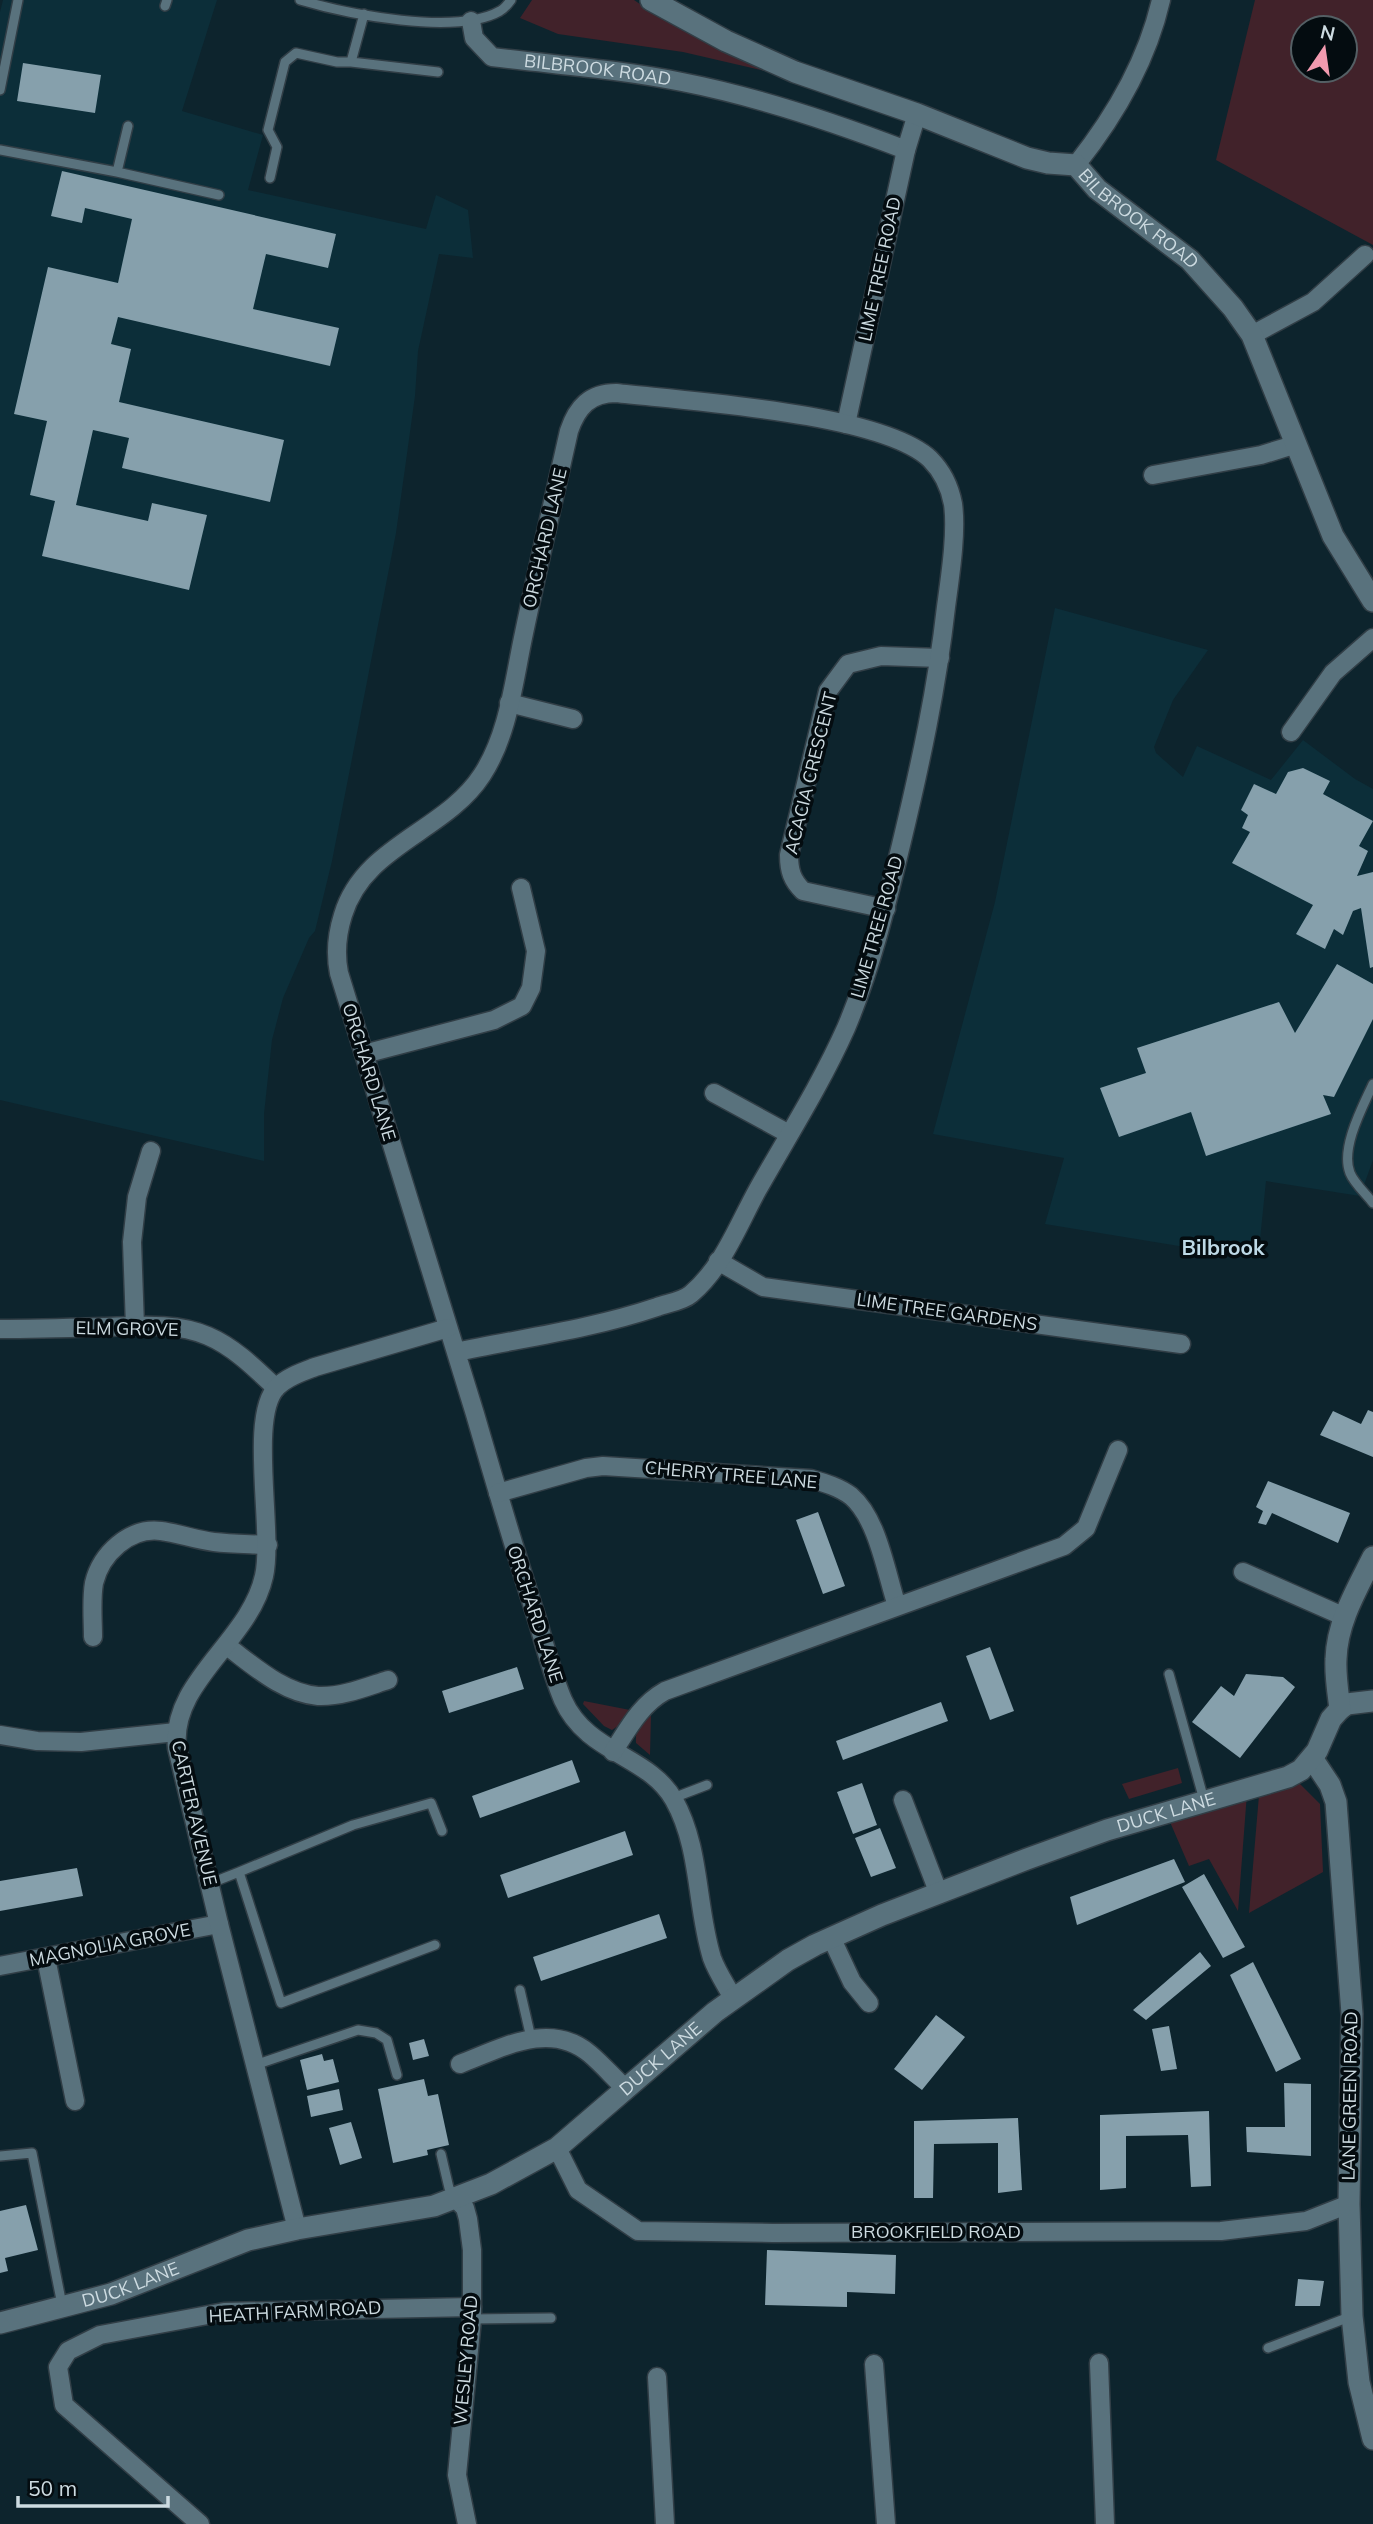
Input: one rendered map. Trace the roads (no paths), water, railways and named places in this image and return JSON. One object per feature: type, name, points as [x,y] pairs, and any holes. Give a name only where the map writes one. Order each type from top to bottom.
[{"type":"street","name":"BILBROOK ROAD","points":[[651,0],[766,60],[795,72],[917,114],[1027,158],[1076,165],[1097,189],[1190,260],[1226,299],[1252,335],[1333,536],[1373,601]]},
{"type":"street","points":[[1076,165],[1102,132],[1127,90],[1157,17],[1161,0]]},
{"type":"street","name":"BILBROOK ROAD","points":[[471,21],[474,38],[492,57],[681,82],[819,118],[906,150]]},
{"type":"street","name":"LIME TREE ROAD","points":[[456,1352],[626,1317],[689,1296],[718,1262],[816,1089],[846,1027],[886,909],[928,734],[951,567],[954,508],[942,475],[930,459],[914,448],[846,424],[906,150],[917,114]]},
{"type":"street","points":[[1252,335],[1313,302],[1365,255]]},
{"type":"street","name":"ORCHARD LANE","points":[[733,1998],[713,1961],[705,1931],[693,1854],[685,1824],[673,1798],[643,1769],[613,1752],[580,1727],[563,1699],[363,1054],[337,962],[338,936],[346,907],[358,884],[374,864],[467,794],[493,757],[509,703],[569,431],[575,415],[587,401],[601,393],[617,393],[781,413],[846,424]]},
{"type":"street","points":[[1153,475],[1261,455],[1297,444]]},
{"type":"street","points":[[1290,732],[1333,673],[1373,638]]},
{"type":"street","name":"ACACIA CRESCENT","points":[[886,909],[803,891],[794,882],[789,870],[789,855],[828,691],[848,664],[881,656],[940,658]]},
{"type":"street","points":[[509,703],[573,719]]},
{"type":"street","points":[[363,1054],[494,1020],[522,1006],[531,988],[536,951],[521,888]]},
{"type":"street","points":[[715,1093],[789,1134]]},
{"type":"street","points":[[135,1326],[132,1242],[137,1197],[150,1152]]},
{"type":"street","name":"LIME TREE GARDENS","points":[[718,1262],[763,1287],[1181,1344]]},
{"type":"street","name":"ELM GROVE","points":[[0,1329],[135,1326],[194,1330],[212,1337],[243,1358],[276,1388]]},
{"type":"street","points":[[276,1388],[295,1375],[315,1367],[448,1328]]},
{"type":"street","name":"CARTER AVENUE","points":[[276,1388],[263,1423],[268,1545],[265,1575],[257,1599],[227,1646],[192,1688],[176,1732],[177,1748],[219,1924],[296,2229]]},
{"type":"street","points":[[613,1752],[642,1709],[665,1691],[1064,1546],[1086,1528],[1118,1450]]},
{"type":"street","name":"CHERRY TREE LANE","points":[[498,1493],[586,1468],[603,1466],[811,1479],[834,1486],[851,1497],[867,1516],[897,1606]]},
{"type":"street","points":[[93,1637],[94,1585],[99,1569],[109,1553],[123,1540],[139,1533],[158,1530],[214,1542],[268,1545]]},
{"type":"street","points":[[1340,1709],[1335,1661],[1338,1638],[1373,1557]]},
{"type":"street","points":[[1243,1572],[1345,1618]]},
{"type":"street","points":[[227,1646],[276,1682],[319,1696],[348,1693],[388,1680]]},
{"type":"street","points":[[1312,1758],[1322,1743],[1331,1720],[1340,1709],[1347,1704],[1373,1701]]},
{"type":"street","points":[[0,1735],[37,1741],[81,1742],[176,1732]]},
{"type":"street","name":"DUCK LANE","points":[[0,2323],[111,2294],[248,2240],[296,2229],[403,2212],[456,2199],[491,2185],[557,2148],[733,1998],[788,1960],[831,1937],[1107,1830],[1288,1777],[1301,1770],[1312,1758]]},
{"type":"street","name":"LANE GREEN ROAD","points":[[1312,1758],[1330,1785],[1336,1802],[1352,2014],[1349,2204],[1352,2316],[1359,2382],[1373,2439]]},
{"type":"street","points":[[902,1800],[939,1894]]},
{"type":"street","name":"MAGNOLIA GROVE","points":[[0,1966],[219,1924]]},
{"type":"street","points":[[831,1937],[852,1982],[869,2003]]},
{"type":"street","points":[[46,1958],[75,2101]]},
{"type":"street","points":[[460,2064],[531,2038],[561,2039],[590,2053],[626,2089]]},
{"type":"street","name":"BROOKFIELD ROAD","points":[[557,2148],[578,2190],[638,2231],[1221,2231],[1306,2221],[1349,2204]]},
{"type":"street","name":"WESLEY ROAD","points":[[456,2199],[468,2218],[472,2250],[472,2313],[457,2475],[467,2524]]},
{"type":"street","name":"HEATH FARM ROAD","points":[[200,2524],[64,2405],[58,2367],[68,2351],[100,2335],[224,2312],[472,2313]]},
{"type":"street","points":[[1099,2363],[1105,2524]]},
{"type":"street","points":[[874,2364],[886,2524]]},
{"type":"street","points":[[657,2377],[665,2524]]},
{"type":"lane","points":[[0,90],[18,0]]},
{"type":"lane","points":[[300,0],[364,14],[446,22],[471,21],[501,11],[511,0]]},
{"type":"lane","points":[[351,61],[364,14]]},
{"type":"lane","points":[[270,178],[277,147],[268,130],[285,62],[296,53],[337,62],[351,61],[438,72]]},
{"type":"lane","points":[[117,172],[128,126]]},
{"type":"lane","points":[[0,150],[219,195]]},
{"type":"lane","points":[[1373,1084],[1352,1129],[1349,1153],[1349,1172],[1373,1203]]},
{"type":"lane","points":[[1169,1674],[1204,1802]]},
{"type":"lane","points":[[673,1798],[707,1785]]},
{"type":"lane","points":[[211,1883],[353,1825],[430,1803],[442,1831]]},
{"type":"lane","points":[[239,1872],[281,2003],[435,1945]]},
{"type":"lane","points":[[520,1990],[531,2038]]},
{"type":"lane","points":[[255,2065],[358,2030],[376,2033],[387,2040],[397,2075]]},
{"type":"lane","points":[[0,2156],[32,2153],[63,2307]]},
{"type":"lane","points":[[441,2154],[449,2188],[456,2199]]},
{"type":"lane","points":[[472,2313],[551,2318]]},
{"type":"lane","points":[[1268,2348],[1352,2316]]},
{"type":"district","name":"Bilbrook","points":[[1223,1248]]}]
